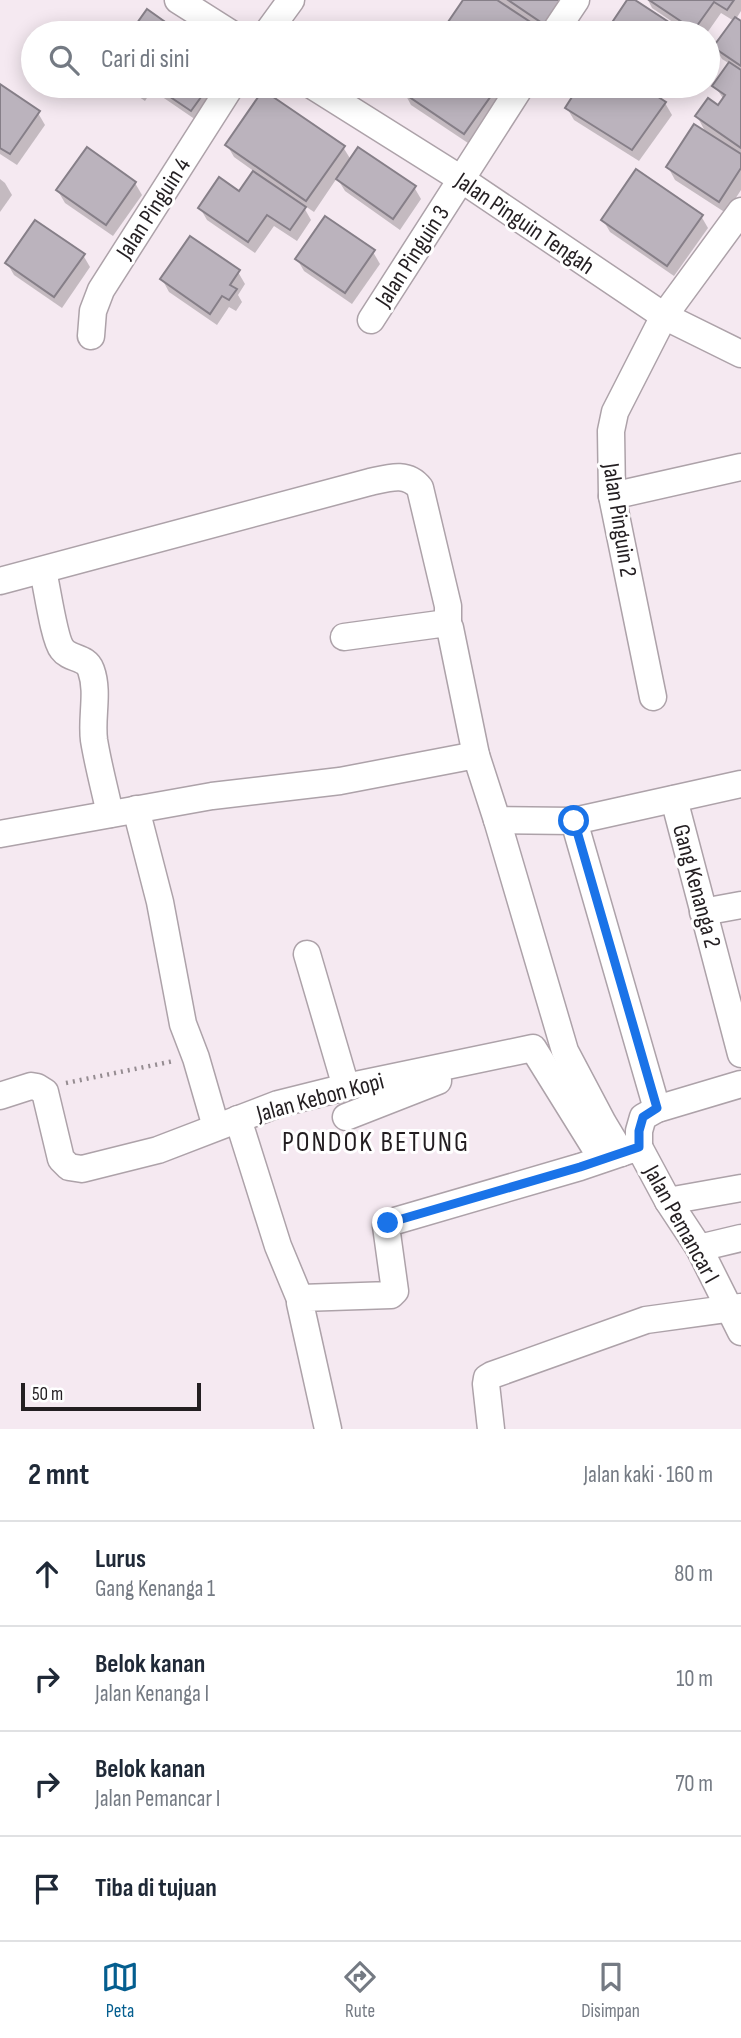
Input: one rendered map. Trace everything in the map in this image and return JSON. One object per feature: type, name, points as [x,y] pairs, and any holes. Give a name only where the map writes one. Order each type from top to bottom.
[{"type":"street","points":[[178,0],[211,21]]},
{"type":"street","points":[[276,21],[291,0]]},
{"type":"street","points":[[562,21],[576,0]]},
{"type":"street","name":"Jalan Pinguin 4","points":[[92,336],[93,311],[101,290],[223,98]]},
{"type":"street","name":"Jalan Pinguin Tengah","points":[[332,98],[461,179],[664,316],[741,354]]},
{"type":"street","name":"Jalan Pinguin 3","points":[[371,320],[513,98]]},
{"type":"street","name":"Jalan Pinguin 2","points":[[653,696],[612,496],[611,431],[615,412],[664,316],[741,211]]},
{"type":"street","points":[[612,496],[741,467]]},
{"type":"street","points":[[0,581],[397,476],[409,478],[420,488],[448,606],[448,625],[476,755],[565,1051],[621,1153]]},
{"type":"street","points":[[43,570],[59,644],[68,656],[85,661],[90,667],[94,683],[94,741],[110,814]]},
{"type":"street","points":[[344,637],[445,622],[448,625]]},
{"type":"street","points":[[0,834],[212,796],[340,781],[476,755]]},
{"type":"street","points":[[497,820],[574,821],[741,784]]},
{"type":"street","name":"Gang Kenanga 2","points":[[674,799],[703,912],[733,990],[741,1054]]},
{"type":"street","points":[[136,810],[160,902],[183,1024],[301,1298],[328,1429]]},
{"type":"street","points":[[574,821],[657,1108]]},
{"type":"street","points":[[703,912],[741,905]]},
{"type":"street","points":[[307,954],[346,1087]]},
{"type":"street","name":"Jalan Kebon Kopi","points":[[40,1088],[48,1098],[61,1159],[69,1167],[82,1168],[158,1150],[278,1104],[533,1048],[621,1153]]},
{"type":"street","points":[[346,1116],[441,1079],[443,1067]]},
{"type":"street","points":[[301,1298],[391,1295],[395,1291],[386,1226],[388,1223],[621,1153],[639,1131],[643,1117],[657,1108],[741,1084]]},
{"type":"street","points":[[0,1096],[32,1086],[40,1088]]},
{"type":"street","name":"Jalan Pemancar I","points":[[621,1153],[668,1201],[735,1308],[741,1332]]},
{"type":"street","points":[[668,1201],[741,1188]]},
{"type":"street","points":[[699,1248],[741,1238]]},
{"type":"street","name":"Jalan Pemancar I","points":[[491,1429],[486,1384],[487,1378],[492,1375],[646,1320],[735,1308]]},
{"type":"path","points":[[40,1088],[196,1058]]},
{"type":"building","points":[[463,0],[497,0],[529,21],[449,21]]},
{"type":"building","points":[[508,0],[567,0],[552,21],[539,21]]},
{"type":"building","points":[[627,0],[635,0],[667,21],[613,21]]},
{"type":"building","points":[[649,0],[734,0],[727,10],[714,2],[700,21],[680,21]]},
{"type":"building","points":[[147,9],[164,21],[138,21]]},
{"type":"building","points":[[735,17],[741,21],[741,66],[720,52],[720,37]]},
{"type":"building","points":[[729,62],[741,70],[741,148],[695,116],[708,98],[718,105],[725,95],[720,92],[720,75]]},
{"type":"building","points":[[0,84],[40,111],[10,154],[0,148]]},
{"type":"building","points":[[172,98],[200,98],[191,111]]},
{"type":"building","points":[[257,98],[275,98],[345,146],[306,201],[225,145]]},
{"type":"building","points":[[411,98],[490,98],[464,134]]},
{"type":"building","points":[[571,98],[660,98],[666,102],[632,150],[565,108]]},
{"type":"building","points":[[694,124],[741,154],[741,168],[719,202],[666,167]]},
{"type":"building","points":[[87,147],[136,182],[106,225],[56,190]]},
{"type":"building","points":[[358,147],[416,186],[393,219],[336,179]]},
{"type":"building","points":[[636,169],[703,215],[667,266],[601,220]]},
{"type":"building","points":[[253,171],[306,207],[290,230],[267,215],[248,242],[198,208],[219,177],[239,191]]},
{"type":"building","points":[[325,216],[375,250],[345,293],[295,259]]},
{"type":"building","points":[[35,220],[85,254],[54,297],[5,263]]},
{"type":"building","points":[[190,236],[240,270],[230,285],[237,289],[229,300],[222,296],[210,314],[160,279]]},
{"type":"district","name":"PONDOK BETUNG","points":[[376,1141]]},
{"type":"route","points":[[388,1223],[639,1147],[639,1131],[643,1117],[657,1108],[574,821]]}]
